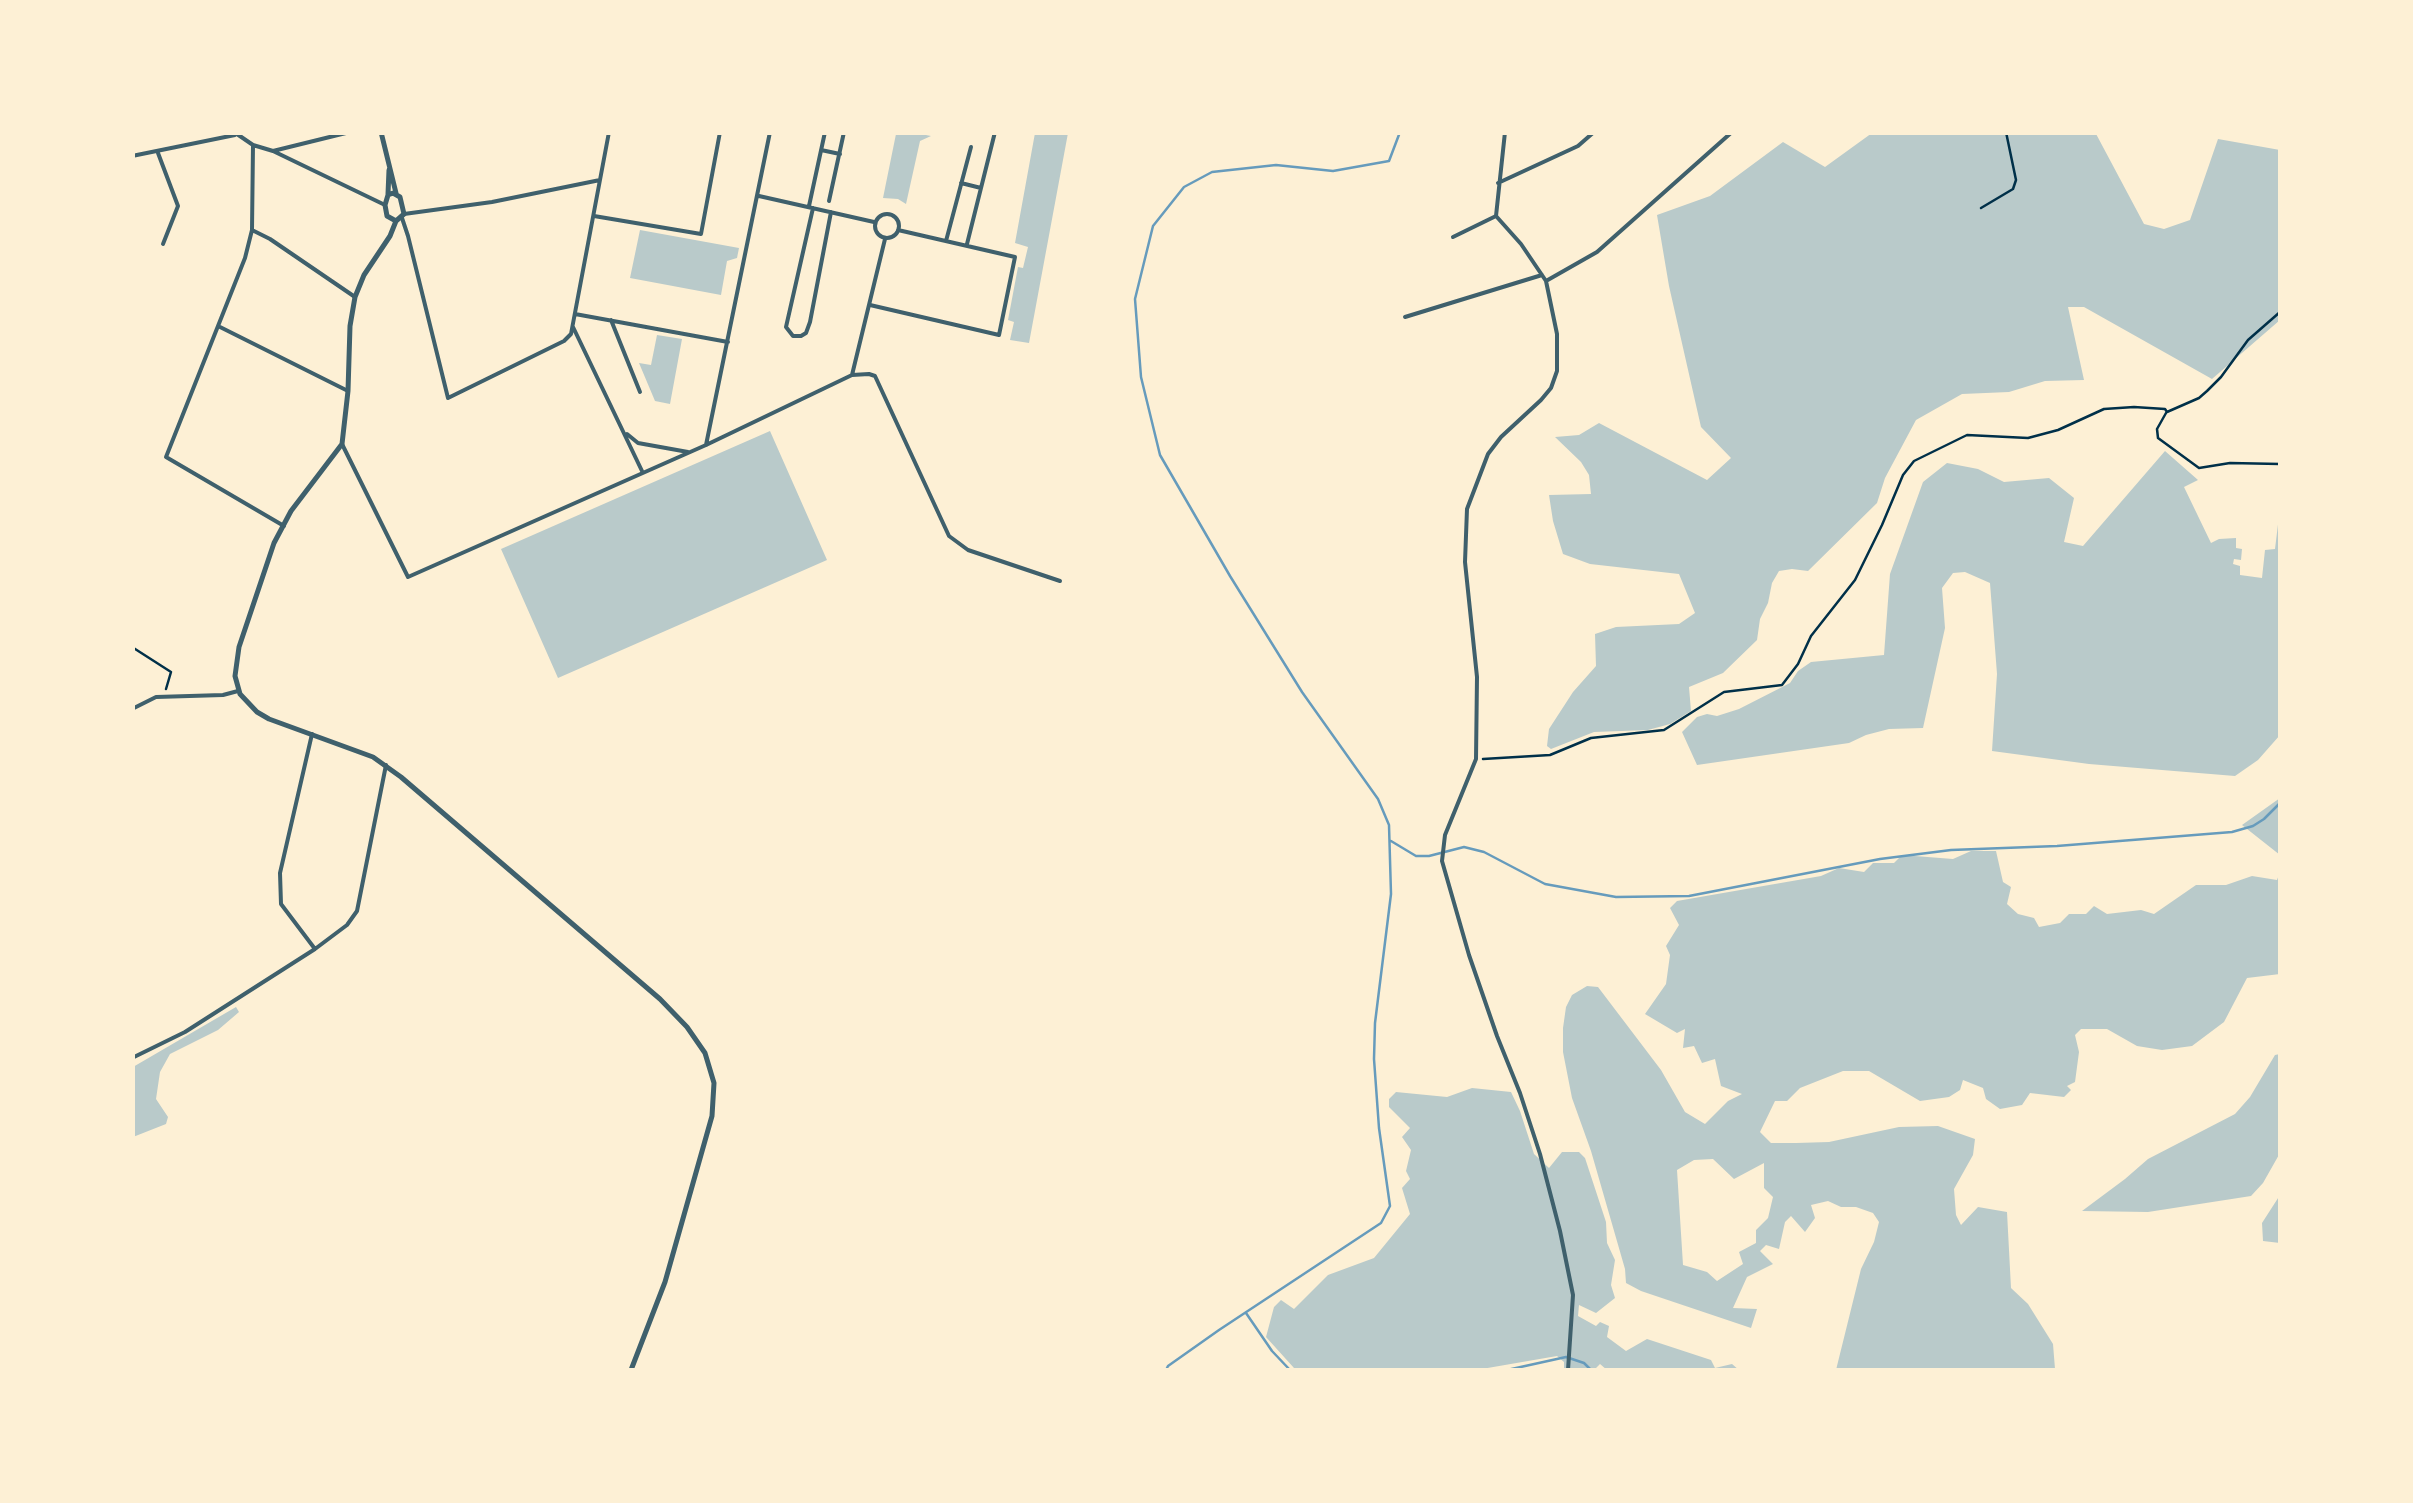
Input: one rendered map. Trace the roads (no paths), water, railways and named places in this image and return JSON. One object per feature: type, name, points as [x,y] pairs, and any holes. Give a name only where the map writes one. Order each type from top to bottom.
[{"type":"street","points":[[273,151],[350,132]]},
{"type":"street","points":[[382,132],[396,194],[400,197],[398,218],[355,296],[342,444],[306,490],[267,562],[234,676],[238,691],[257,712],[386,765],[660,999],[693,1034],[710,1064],[712,1116],[665,1282],[630,1370]]},
{"type":"street","points":[[398,218],[408,236],[448,398],[570,334],[609,132]]},
{"type":"street","points":[[594,216],[701,234],[720,132]]},
{"type":"street","points":[[706,445],[770,132]]},
{"type":"street","points":[[825,132],[786,328],[793,336],[806,333],[810,322],[831,212]]},
{"type":"street","points":[[830,201],[844,132]]},
{"type":"street","points":[[967,246],[995,132]]},
{"type":"street","points":[[1504,132],[1496,216],[1544,278],[1557,334],[1557,371],[1551,388],[1488,454],[1467,509],[1465,562],[1477,677],[1476,759],[1445,835],[1442,858],[1469,955],[1540,1154],[1560,1231],[1573,1296],[1568,1370]]},
{"type":"street","points":[[1498,182],[1578,146],[1594,132]]},
{"type":"street","points":[[1405,317],[1544,278],[1598,252],[1732,132]]},
{"type":"street","points":[[132,156],[234,134],[384,205]]},
{"type":"street","points":[[253,144],[252,230],[166,457],[284,526]]},
{"type":"street","points":[[946,241],[971,146]]},
{"type":"street","points":[[821,150],[840,154]]},
{"type":"street","points":[[158,153],[178,206],[164,244]]},
{"type":"street","points":[[389,162],[384,205],[387,216],[398,218],[600,180]]},
{"type":"street","points":[[962,183],[981,188]]},
{"type":"street","points":[[388,195],[396,194]]},
{"type":"street","points":[[758,196],[874,222]]},
{"type":"street","points":[[881,215],[892,215],[898,230],[885,239],[877,234],[874,222],[881,215]]},
{"type":"street","points":[[1453,237],[1496,216]]},
{"type":"street","points":[[252,230],[355,296]]},
{"type":"street","points":[[870,305],[999,335],[1015,257],[898,230]]},
{"type":"street","points":[[852,376],[885,239]]},
{"type":"street","points":[[575,314],[728,342]]},
{"type":"street","points":[[611,320],[640,392]]},
{"type":"street","points":[[217,326],[348,391]]},
{"type":"street","points":[[573,327],[643,473]]},
{"type":"street","points":[[342,444],[408,577],[852,376],[875,376],[949,536],[968,550],[1060,582]]},
{"type":"street","points":[[623,431],[638,443],[688,452]]},
{"type":"street","points":[[132,709],[147,700],[164,697],[224,696],[238,691]]},
{"type":"street","points":[[312,734],[280,873],[281,904],[316,948]]},
{"type":"street","points":[[132,1058],[185,1032],[347,925],[357,911],[386,765]]},
{"type":"waterway","points":[[1166,1370],[1219,1330],[1381,1223],[1390,1206],[1374,1059],[1391,894],[1389,825],[1378,799],[1302,692],[1160,455],[1141,377],[1135,299],[1153,226],[1184,187],[1212,172],[1276,165],[1333,171],[1389,161],[1400,132]]},
{"type":"waterway","points":[[1391,841],[1416,856],[1464,847],[1484,852],[1545,884],[1616,897],[1689,896],[1880,859],[1951,850],[2232,832],[2253,826],[2280,803]]},
{"type":"waterway","points":[[1246,1313],[1290,1370]]},
{"type":"waterway","points":[[1507,1370],[1566,1357],[1591,1370]]}]
